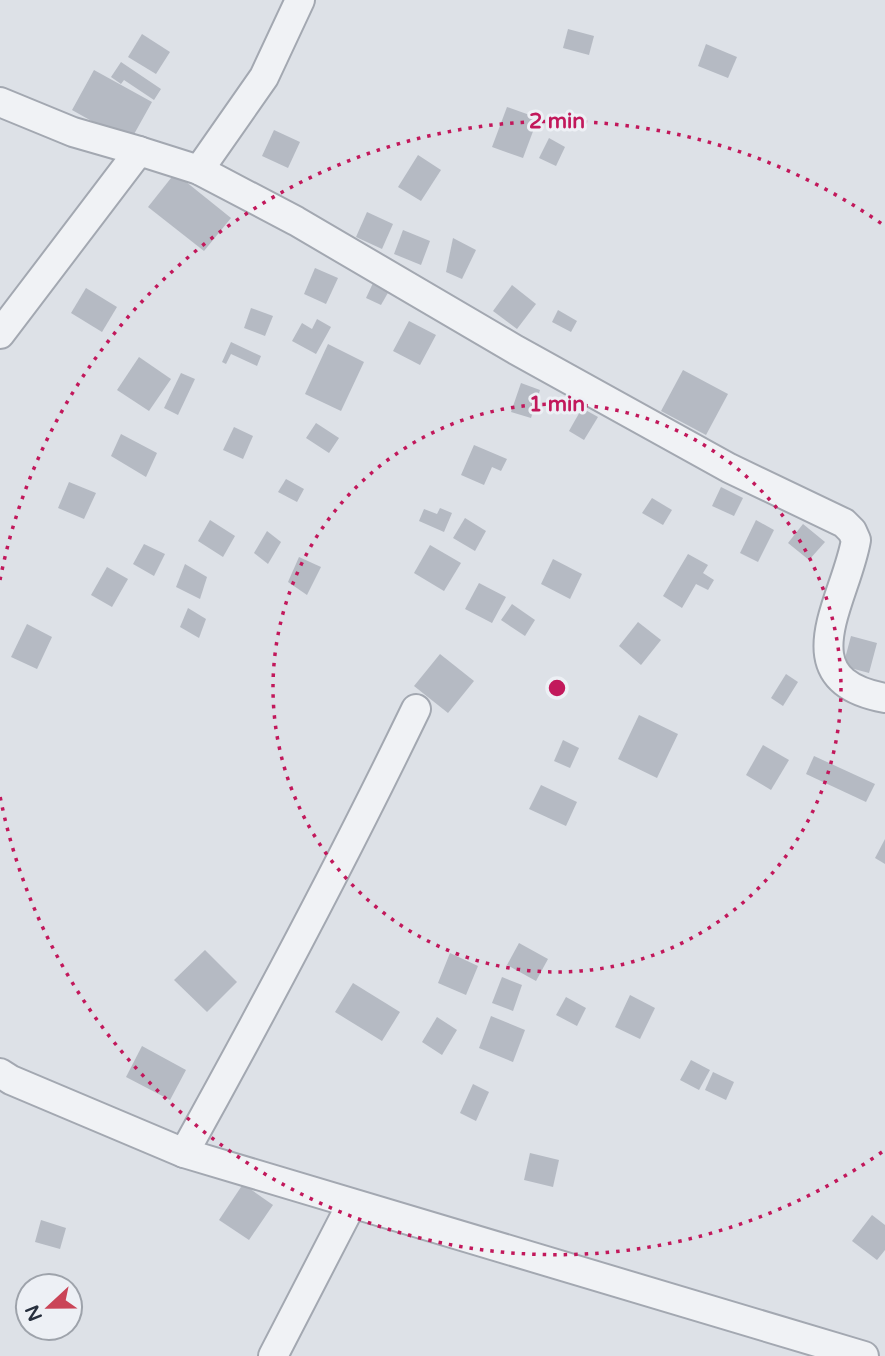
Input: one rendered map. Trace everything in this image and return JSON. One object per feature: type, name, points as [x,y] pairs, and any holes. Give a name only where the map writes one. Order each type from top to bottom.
[{"type":"street","points":[[199,170],[264,77],[300,0]]},
{"type":"street","points":[[0,102],[73,132],[199,170],[296,221],[516,350],[729,468],[844,523],[856,540],[828,634],[831,664],[845,683],[861,694],[885,698]]},
{"type":"street","points":[[0,334],[139,151]]},
{"type":"street","points":[[184,1153],[288,965],[352,842],[416,709]]},
{"type":"street","points":[[0,1073],[10,1080],[184,1153],[864,1356]]},
{"type":"street","points":[[273,1356],[351,1205]]},
{"type":"building","points":[[568,29],[594,36],[589,55],[563,48]]},
{"type":"building","points":[[142,34],[170,52],[156,74],[128,57]]},
{"type":"building","points":[[706,44],[737,57],[728,78],[698,66]]},
{"type":"building","points":[[121,62],[161,89],[154,100],[124,80],[121,84],[111,77]]},
{"type":"building","points":[[94,70],[152,102],[133,136],[122,130],[113,133],[72,110]]},
{"type":"building","points":[[507,107],[538,118],[523,158],[492,147]]},
{"type":"building","points":[[274,130],[300,142],[288,168],[262,156]]},
{"type":"building","points":[[549,138],[565,147],[556,166],[539,158]]},
{"type":"building","points":[[418,155],[441,170],[421,201],[398,187]]},
{"type":"building","points":[[175,173],[231,218],[204,251],[148,207]]},
{"type":"building","points":[[367,212],[393,224],[382,249],[356,237]]},
{"type":"building","points":[[403,230],[430,241],[421,265],[394,254]]},
{"type":"building","points":[[453,238],[476,250],[462,279],[446,272]]},
{"type":"building","points":[[315,268],[338,278],[326,304],[304,294]]},
{"type":"building","points":[[373,283],[389,291],[381,305],[366,298]]},
{"type":"building","points":[[512,285],[536,304],[517,329],[493,311]]},
{"type":"building","points":[[86,288],[117,307],[102,332],[71,313]]},
{"type":"building","points":[[251,308],[273,316],[265,336],[244,328]]},
{"type":"building","points":[[558,310],[577,321],[571,332],[552,322]]},
{"type":"building","points":[[317,319],[331,327],[316,354],[292,341],[302,323],[312,329]]},
{"type":"building","points":[[409,321],[436,335],[420,365],[393,351]]},
{"type":"building","points":[[231,342],[261,356],[257,366],[231,354],[226,364],[222,362]]},
{"type":"building","points":[[328,344],[364,362],[341,411],[305,394]]},
{"type":"building","points":[[139,357],[171,379],[149,411],[117,390]]},
{"type":"building","points":[[683,370],[728,394],[706,435],[661,411]]},
{"type":"building","points":[[181,373],[195,379],[178,415],[164,408]]},
{"type":"building","points":[[521,383],[540,390],[531,418],[511,412]]},
{"type":"building","points":[[582,408],[598,417],[584,440],[569,431]]},
{"type":"building","points":[[316,423],[339,438],[329,453],[306,438]]},
{"type":"building","points":[[234,427],[253,436],[243,459],[223,450]]},
{"type":"building","points":[[121,434],[157,453],[146,477],[111,456]]},
{"type":"building","points":[[474,445],[507,459],[501,471],[492,467],[484,485],[461,475]]},
{"type":"building","points":[[286,479],[304,489],[297,502],[278,492]]},
{"type":"building","points":[[69,482],[96,493],[84,519],[58,508]]},
{"type":"building","points":[[721,487],[743,498],[734,516],[712,506]]},
{"type":"building","points":[[652,498],[672,510],[663,525],[642,513]]},
{"type":"building","points":[[440,508],[452,513],[444,532],[419,521],[424,509],[437,514]]},
{"type":"building","points":[[465,518],[486,531],[475,551],[453,538]]},
{"type":"building","points":[[210,520],[235,536],[223,557],[198,541]]},
{"type":"building","points":[[756,520],[774,530],[758,562],[740,553]]},
{"type":"building","points":[[803,524],[825,542],[809,560],[788,543]]},
{"type":"building","points":[[267,531],[281,542],[268,564],[254,553]]},
{"type":"building","points":[[144,544],[165,554],[154,576],[133,564]]},
{"type":"building","points":[[430,545],[461,563],[444,591],[414,573]]},
{"type":"building","points":[[688,554],[708,565],[703,573],[714,580],[708,590],[696,584],[682,608],[663,596]]},
{"type":"building","points":[[299,557],[321,567],[307,595],[288,582]]},
{"type":"building","points":[[553,559],[582,574],[570,599],[541,584]]},
{"type":"building","points":[[185,564],[207,577],[200,599],[176,587]]},
{"type":"building","points":[[107,567],[128,579],[112,607],[91,595]]},
{"type":"building","points":[[479,583],[506,597],[492,623],[465,609]]},
{"type":"building","points":[[512,604],[535,620],[525,636],[501,620]]},
{"type":"building","points":[[188,608],[206,619],[199,638],[180,627]]},
{"type":"building","points":[[638,622],[661,640],[641,665],[619,646]]},
{"type":"building","points":[[27,624],[52,637],[37,669],[11,657]]},
{"type":"building","points":[[851,636],[877,643],[869,673],[843,666]]},
{"type":"building","points":[[440,654],[474,681],[448,713],[414,686]]},
{"type":"building","points":[[786,674],[798,682],[783,706],[771,698]]},
{"type":"building","points":[[639,715],[678,734],[657,778],[618,759]]},
{"type":"building","points":[[563,740],[579,748],[570,768],[554,761]]},
{"type":"building","points":[[763,745],[789,760],[771,790],[746,775]]},
{"type":"building","points":[[814,756],[875,784],[866,802],[806,774]]},
{"type":"building","points":[[541,785],[577,802],[566,826],[529,809]]},
{"type":"building","points":[[885,839],[885,864],[875,858]]},
{"type":"building","points":[[519,943],[548,959],[536,981],[507,965]]},
{"type":"building","points":[[205,950],[237,982],[207,1012],[174,980]]},
{"type":"building","points":[[450,953],[478,966],[466,995],[438,983]]},
{"type":"building","points":[[502,977],[522,985],[513,1011],[492,1003]]},
{"type":"building","points":[[353,983],[400,1012],[382,1041],[335,1012]]},
{"type":"building","points":[[630,995],[655,1008],[640,1039],[615,1027]]},
{"type":"building","points":[[566,997],[586,1008],[577,1026],[556,1015]]},
{"type":"building","points":[[491,1016],[525,1030],[513,1062],[479,1048]]},
{"type":"building","points":[[437,1017],[457,1030],[442,1055],[422,1042]]},
{"type":"building","points":[[142,1046],[186,1070],[170,1100],[126,1077]]},
{"type":"building","points":[[691,1060],[710,1070],[699,1090],[680,1080]]},
{"type":"building","points":[[713,1072],[734,1082],[726,1100],[705,1090]]},
{"type":"building","points":[[473,1084],[489,1092],[476,1121],[460,1113]]},
{"type":"building","points":[[530,1153],[559,1160],[553,1187],[524,1180]]},
{"type":"building","points":[[243,1184],[273,1205],[249,1240],[219,1220]]},
{"type":"building","points":[[872,1215],[885,1225],[885,1250],[877,1260],[852,1241]]},
{"type":"building","points":[[41,1220],[66,1228],[60,1249],[35,1242]]}]
